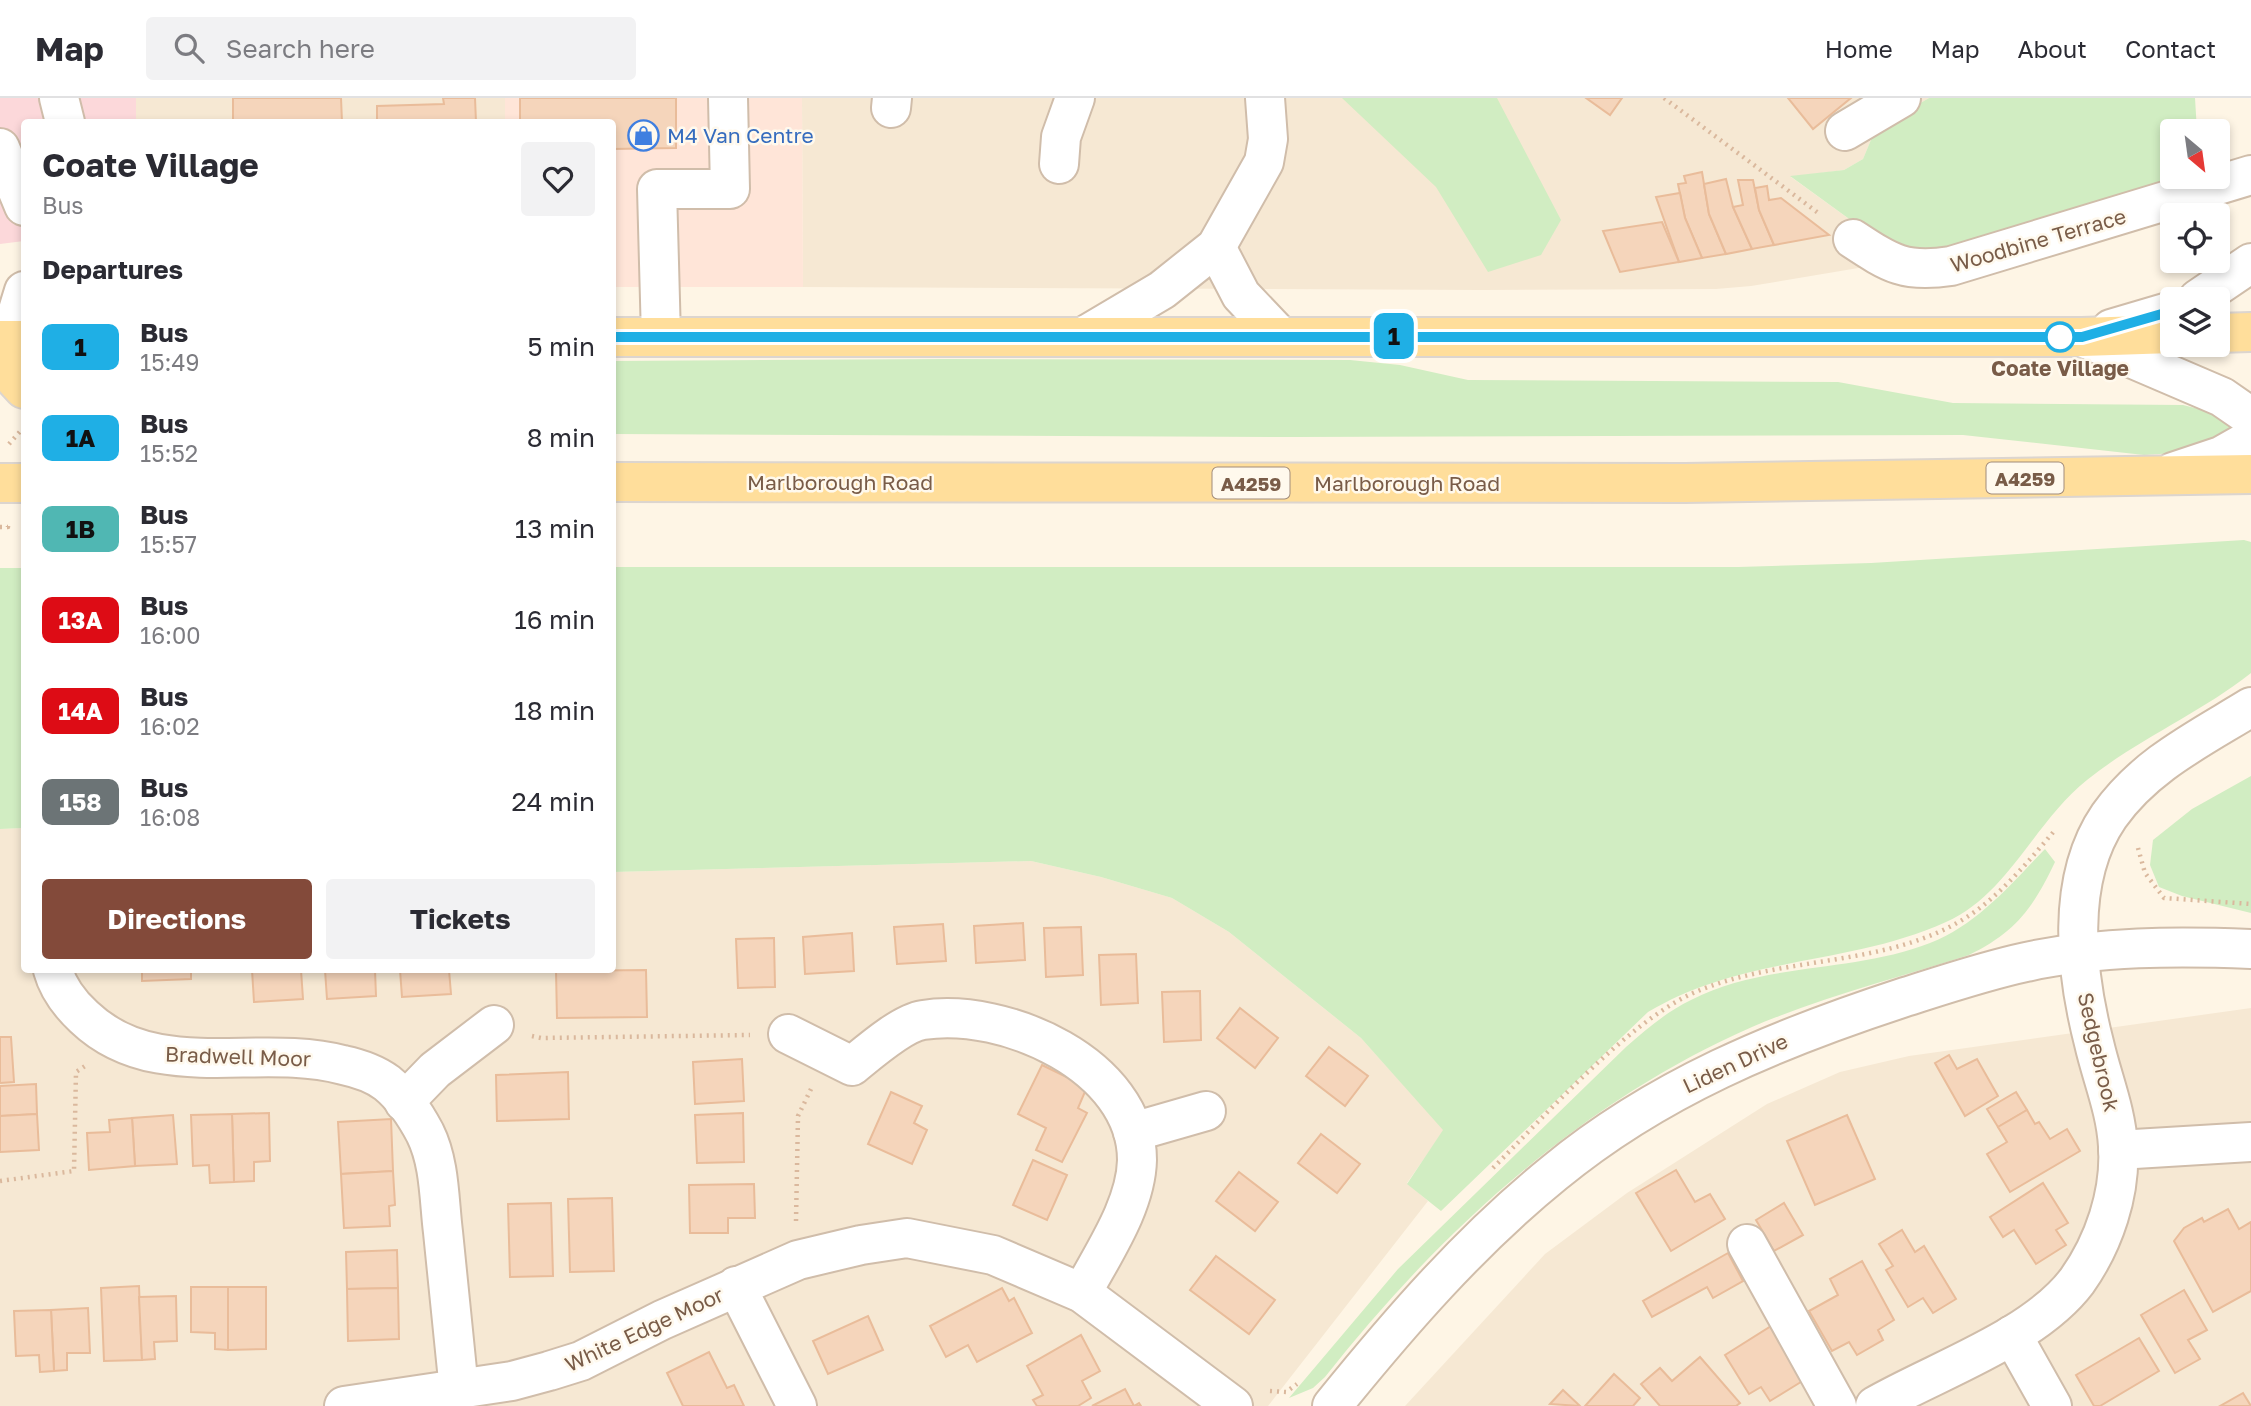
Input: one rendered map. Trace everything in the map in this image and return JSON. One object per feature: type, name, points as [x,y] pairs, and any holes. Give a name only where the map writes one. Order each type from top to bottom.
[{"type":"main road","points":[[2230,332],[2251,332]]},
{"type":"main road","points":[[616,337],[2082,337],[2160,334]]},
{"type":"main road","points":[[6,346],[21,382]]},
{"type":"main road","points":[[3,465],[21,480]]},
{"type":"main road","name":"Marlborough Road","points":[[616,482],[1685,483],[2160,476],[2249,467]]},
{"type":"street","points":[[59,98],[64,119]]},
{"type":"street","points":[[661,337],[657,189],[730,189],[728,98]]},
{"type":"street","points":[[1059,164],[1061,136],[1075,98]]},
{"type":"street","points":[[1086,335],[1162,290],[1216,247],[1264,162],[1268,139],[1265,98]]},
{"type":"street","points":[[1845,131],[1901,98]]},
{"type":"street","points":[[0,148],[21,199]]},
{"type":"street","name":"Woodbine Terrace","points":[[1853,239],[1892,264],[1905,269],[1951,267],[2251,175]]},
{"type":"street","points":[[1216,247],[1241,295],[1279,335]]},
{"type":"street","points":[[2216,287],[2251,263]]},
{"type":"street","points":[[6,346],[21,300]]},
{"type":"street","points":[[2082,337],[2160,314]]},
{"type":"street","points":[[2082,337],[2222,397],[2251,417]]},
{"type":"street","name":"Sedgebrook","points":[[1875,1406],[1923,1378],[2012,1335],[2053,1307],[2076,1282],[2096,1250],[2113,1201],[2118,1150],[2114,1113],[2093,1040],[2078,954],[2078,924],[2084,878],[2109,818],[2145,777],[2171,755],[2251,707]]},
{"type":"street","name":"Liden Drive","points":[[1332,1406],[1405,1315],[1475,1244],[1554,1172],[1646,1107],[1742,1056],[1808,1030],[2027,961],[2078,954],[2169,948],[2251,949]]},
{"type":"street","name":"Bradwell Moor","points":[[53,973],[57,984],[75,1009],[94,1027],[120,1043],[154,1054],[202,1058],[319,1058],[358,1068],[386,1082],[404,1102],[426,1136],[435,1158],[459,1390]]},
{"type":"street","points":[[788,1034],[852,1066],[881,1043],[920,1020],[962,1019],[999,1027],[1056,1046],[1084,1064],[1123,1106],[1133,1132],[1137,1160],[1132,1187],[1119,1223],[1082,1293]]},
{"type":"street","points":[[404,1102],[435,1070],[494,1025]]},
{"type":"street","points":[[1133,1132],[1206,1111]]},
{"type":"street","points":[[2118,1150],[2251,1142]]},
{"type":"street","name":"White Edge Moor","points":[[344,1406],[512,1381],[581,1361],[736,1286],[798,1260],[861,1245],[907,1238],[993,1255],[1082,1293],[1233,1406]]},
{"type":"street","points":[[1746,1244],[1837,1406]]},
{"type":"street","name":"White Edge Moor","points":[[736,1286],[797,1406]]},
{"type":"street","points":[[2012,1335],[2052,1406]]},
{"type":"path","points":[[1664,98],[1853,239]]},
{"type":"path","points":[[3,465],[21,432]]},
{"type":"path","points":[[0,527],[8,527]]},
{"type":"path","points":[[2138,847],[2145,873],[2164,898],[2251,904]]},
{"type":"path","points":[[494,1025],[541,1038],[788,1034]]},
{"type":"path","points":[[0,1181],[74,1171],[76,1072],[120,1043]]},
{"type":"path","points":[[798,1260],[798,1116],[829,1053]]},
{"type":"shaded area","points":[[0,98],[136,98],[136,119],[21,119],[21,241],[0,244]]},
{"type":"shaded area","points":[[136,98],[505,98],[505,119],[136,119]]},
{"type":"shaded area","points":[[505,98],[802,98],[803,287],[616,287],[616,119],[505,119]]},
{"type":"shaded area","points":[[802,98],[1929,98],[1883,125],[1873,135],[1863,159],[1844,170],[1791,177],[1874,237],[1900,261],[1751,286],[1716,289],[1482,290],[803,287]]},
{"type":"shaded area","points":[[21,828],[21,973],[616,973],[616,872],[1031,861],[1101,877],[1172,898],[1229,932],[1361,1038],[1444,1130],[1407,1183],[1428,1201],[1268,1406],[0,1406],[0,829]]},
{"type":"shaded area","points":[[2251,1008],[2251,1406],[1405,1406],[1545,1254],[1627,1193],[1767,1104],[1840,1072],[1909,1056]]},
{"type":"green space","points":[[1342,98],[1497,98],[1561,220],[1541,255],[1488,272],[1436,187]]},
{"type":"green space","points":[[1929,98],[2195,98],[2196,119],[2160,119],[2160,185],[1924,264],[1874,237],[1790,176],[1844,170],[1863,159],[1873,135],[1883,125]]},
{"type":"green space","points":[[1350,360],[1400,365],[1468,380],[1838,382],[1953,403],[2183,405],[2211,412],[2244,431],[2190,452],[2144,455],[1963,435],[1292,437],[616,434],[616,361]]},
{"type":"green space","points":[[2244,540],[2251,542],[2251,673],[2087,780],[2052,816],[2004,876],[1968,910],[1946,922],[1872,947],[1721,980],[1648,1012],[1441,1211],[1407,1184],[1443,1130],[1361,1038],[1229,932],[1172,898],[1101,877],[1031,861],[616,872],[616,567],[1738,567],[1871,563]]},
{"type":"green space","points":[[0,568],[21,568],[21,828],[0,829]]},
{"type":"green space","points":[[2251,776],[2251,913],[2182,896],[2159,887],[2150,865],[2153,840],[2192,809]]},
{"type":"green space","points":[[2045,849],[2055,862],[2031,906],[2011,928],[1985,946],[1969,955],[1832,997],[1752,1027],[1689,1058],[1629,1093],[1572,1132],[1518,1175],[1416,1271],[1325,1377],[1313,1388],[1289,1398],[1398,1269],[1626,1047],[1665,1015],[1691,1000],[1748,979],[1871,959],[1930,943],[1978,914],[2006,890]]},
{"type":"building","points":[[233,98],[341,98],[342,119],[233,119]]},
{"type":"building","points":[[443,98],[475,98],[476,119],[377,119],[377,106],[444,104]]},
{"type":"building","name":"M4 Van Centre","points":[[520,98],[676,98],[676,148],[616,149],[616,119],[520,119]]},
{"type":"building","points":[[1586,98],[1622,98],[1610,115]]},
{"type":"building","points":[[1788,98],[1851,98],[1813,129]]},
{"type":"building","points":[[1702,172],[1709,214],[1726,254],[1702,258],[1685,218],[1678,184],[1686,183],[1684,176]]},
{"type":"building","points":[[1726,179],[1733,207],[1752,249],[1726,254],[1709,214],[1704,184]]},
{"type":"building","points":[[1738,180],[1753,180],[1759,210],[1774,245],[1752,249],[1733,207],[1743,205]]},
{"type":"building","points":[[1767,186],[1769,200],[1781,198],[1829,235],[1774,245],[1759,210],[1755,188]]},
{"type":"building","points":[[1680,193],[1685,218],[1702,258],[1679,262],[1656,197]]},
{"type":"building","points":[[1662,222],[1679,262],[1620,272],[1603,231]]},
{"type":"building","points":[[1023,923],[1025,960],[976,963],[974,926]]},
{"type":"building","points":[[943,924],[946,961],[897,964],[894,927]]},
{"type":"building","points":[[1081,927],[1083,975],[1046,977],[1044,928]]},
{"type":"building","points":[[852,933],[854,971],[805,974],[803,937]]},
{"type":"building","points":[[774,938],[775,987],[738,988],[736,939]]},
{"type":"building","points":[[1136,954],[1138,1003],[1101,1005],[1099,955]]},
{"type":"building","points":[[616,970],[646,970],[647,1017],[557,1018],[556,973],[616,973]]},
{"type":"building","points":[[142,973],[191,973],[191,979],[142,981]]},
{"type":"building","points":[[252,973],[301,973],[303,999],[254,1002]]},
{"type":"building","points":[[325,973],[375,973],[376,996],[327,999]]},
{"type":"building","points":[[400,973],[449,973],[451,994],[402,997]]},
{"type":"building","points":[[1200,991],[1201,1040],[1164,1042],[1162,992]]},
{"type":"building","points":[[1240,1008],[1278,1038],[1255,1068],[1217,1038]]},
{"type":"building","points":[[0,1037],[11,1037],[14,1082],[0,1083]]},
{"type":"building","points":[[1329,1047],[1368,1076],[1345,1106],[1306,1076]]},
{"type":"building","points":[[1949,1055],[1957,1069],[1977,1059],[1998,1096],[1965,1116],[1935,1063]]},
{"type":"building","points":[[742,1059],[744,1101],[695,1104],[693,1062]]},
{"type":"building","points":[[1042,1065],[1087,1087],[1078,1108],[1087,1113],[1062,1162],[1036,1150],[1046,1128],[1018,1114]]},
{"type":"building","points":[[568,1072],[569,1119],[497,1121],[496,1075]]},
{"type":"building","points":[[36,1084],[37,1114],[0,1116],[0,1086]]},
{"type":"building","points":[[891,1092],[922,1106],[914,1123],[927,1130],[912,1164],[868,1144]]},
{"type":"building","points":[[2016,1092],[2027,1110],[1998,1127],[1987,1109]]},
{"type":"building","points":[[2027,1110],[2035,1124],[2039,1122],[2050,1139],[2067,1129],[2080,1151],[2010,1192],[1987,1154],[2007,1142],[1998,1127]]},
{"type":"building","points":[[269,1113],[270,1161],[254,1162],[254,1181],[234,1182],[232,1114]]},
{"type":"building","points":[[743,1113],[744,1162],[697,1163],[695,1115]]},
{"type":"building","points":[[37,1114],[39,1150],[0,1152],[0,1116]]},
{"type":"building","points":[[232,1114],[234,1182],[210,1183],[209,1165],[193,1166],[191,1115]]},
{"type":"building","points":[[173,1115],[177,1164],[135,1166],[132,1118]]},
{"type":"building","points":[[1847,1115],[1875,1179],[1815,1205],[1787,1141]]},
{"type":"building","points":[[132,1118],[135,1166],[89,1170],[87,1133],[110,1132],[109,1120]]},
{"type":"building","points":[[391,1119],[393,1171],[341,1174],[338,1122]]},
{"type":"building","points":[[1321,1134],[1360,1164],[1337,1193],[1298,1163]]},
{"type":"building","points":[[1033,1160],[1067,1175],[1047,1220],[1013,1205]]},
{"type":"building","points":[[1676,1170],[1695,1202],[1710,1194],[1725,1219],[1671,1251],[1636,1193]]},
{"type":"building","points":[[393,1171],[395,1205],[389,1206],[390,1226],[344,1228],[341,1174]]},
{"type":"building","points":[[1239,1172],[1278,1202],[1255,1231],[1216,1201]]},
{"type":"building","points":[[2043,1183],[2068,1223],[2056,1230],[2066,1245],[2036,1264],[2014,1230],[2003,1237],[1990,1217]]},
{"type":"building","points":[[754,1184],[755,1218],[728,1218],[728,1233],[690,1233],[689,1185]]},
{"type":"building","points":[[612,1198],[614,1271],[570,1272],[568,1199]]},
{"type":"building","points":[[551,1203],[553,1276],[510,1277],[508,1204]]},
{"type":"building","points":[[1784,1203],[1803,1235],[1774,1251],[1756,1220]]},
{"type":"building","points":[[2228,1209],[2239,1229],[2251,1222],[2251,1291],[2213,1312],[2174,1241],[2184,1228],[2202,1218],[2204,1222]]},
{"type":"building","points":[[1902,1230],[1915,1252],[1924,1246],[1956,1299],[1933,1313],[1923,1298],[1908,1307],[1886,1270],[1893,1266],[1879,1244]]},
{"type":"building","points":[[397,1250],[398,1288],[347,1289],[346,1252]]},
{"type":"building","points":[[1728,1253],[1743,1281],[1713,1298],[1707,1287],[1652,1317],[1643,1301]]},
{"type":"building","points":[[1216,1256],[1275,1300],[1249,1334],[1190,1290]]},
{"type":"building","points":[[1862,1261],[1894,1320],[1878,1330],[1883,1340],[1857,1355],[1849,1342],[1832,1351],[1809,1311],[1838,1295],[1830,1279]]},
{"type":"building","points":[[139,1286],[142,1360],[104,1361],[101,1288]]},
{"type":"building","points":[[191,1287],[228,1287],[228,1350],[215,1349],[215,1333],[191,1332]]},
{"type":"building","points":[[228,1287],[266,1287],[266,1349],[228,1350]]},
{"type":"building","points":[[398,1288],[399,1339],[348,1341],[347,1289]]},
{"type":"building","points":[[1002,1288],[1009,1301],[1014,1298],[1032,1333],[977,1362],[968,1345],[946,1357],[930,1326]]},
{"type":"building","points":[[2184,1290],[2207,1330],[2188,1340],[2200,1359],[2175,1373],[2141,1315]]},
{"type":"building","points":[[176,1296],[177,1341],[154,1342],[155,1359],[142,1360],[139,1297]]},
{"type":"building","points":[[88,1308],[90,1353],[67,1353],[67,1370],[54,1371],[51,1310]]},
{"type":"building","points":[[51,1310],[54,1371],[40,1372],[39,1355],[16,1356],[14,1311]]},
{"type":"building","points":[[868,1316],[883,1350],[828,1374],[813,1341]]},
{"type":"building","points":[[1776,1323],[1809,1377],[1770,1401],[1761,1387],[1749,1394],[1725,1355]]},
{"type":"building","points":[[1081,1335],[1100,1371],[1082,1381],[1091,1398],[1078,1406],[1037,1406],[1033,1400],[1043,1395],[1027,1366]]},
{"type":"building","points":[[2139,1338],[2159,1371],[2100,1406],[2094,1406],[2076,1375]]},
{"type":"building","points":[[709,1352],[727,1388],[734,1385],[744,1406],[683,1406],[667,1373]]},
{"type":"building","points":[[1700,1357],[1740,1403],[1736,1406],[1660,1406],[1641,1384],[1660,1368],[1672,1381]]},
{"type":"building","points":[[1614,1374],[1640,1398],[1633,1406],[1585,1406]]},
{"type":"building","points":[[1125,1389],[1134,1406],[1092,1406]]},
{"type":"building","points":[[1563,1390],[1580,1406],[1550,1404]]},
{"type":"building","points":[[2243,1393],[2251,1406],[2220,1406]]},
{"type":"bus line","name":"1","points":[[616,337],[2082,337],[2160,316]]},
{"type":"place","name":"M4 Van Centre","points":[[644,135]]},
{"type":"place","name":"Coate Village","points":[[2060,337]]}]
